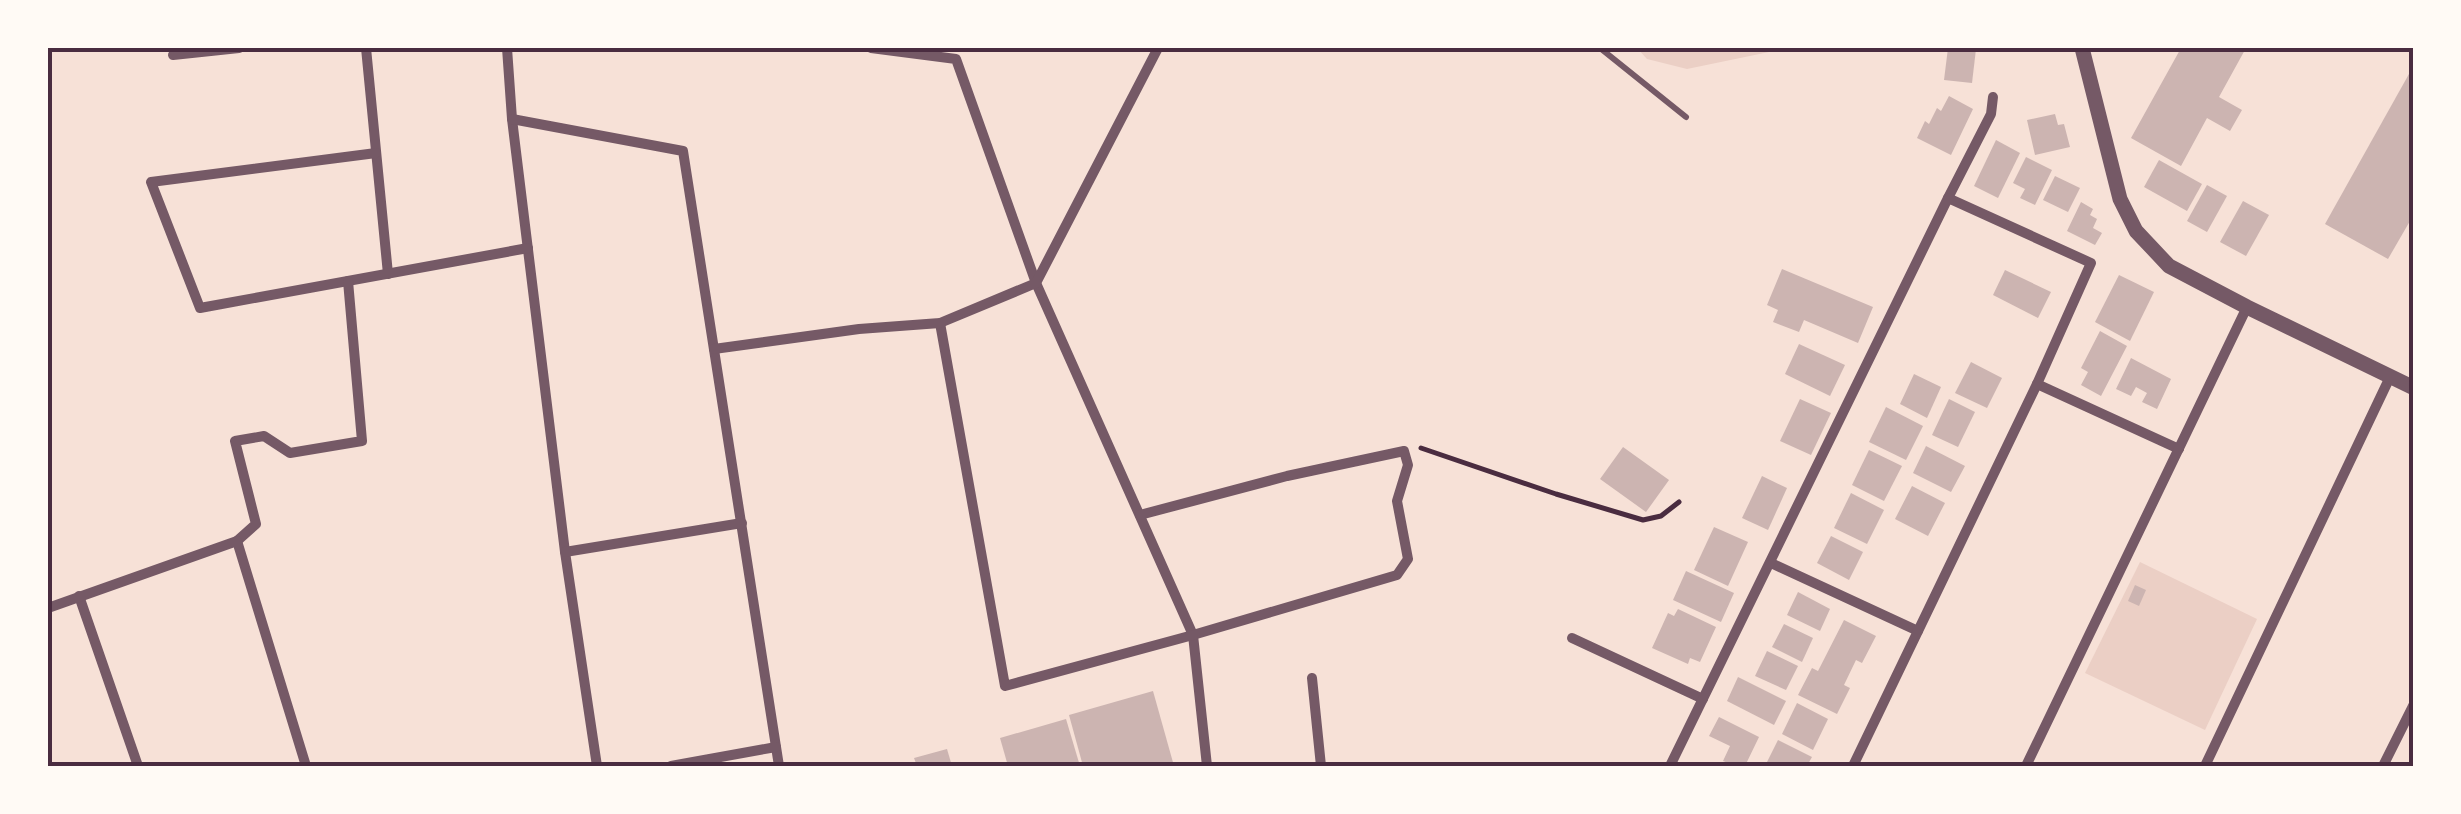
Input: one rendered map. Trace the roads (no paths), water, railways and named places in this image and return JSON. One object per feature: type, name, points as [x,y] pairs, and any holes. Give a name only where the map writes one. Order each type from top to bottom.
[{"type":"street","points":[[174,56],[239,48]]},
{"type":"street","points":[[366,48],[388,274]]},
{"type":"street","points":[[507,48],[512,119],[565,552],[596,766]]},
{"type":"street","points":[[871,48],[956,59],[1036,283],[1193,635],[1207,766]]},
{"type":"street","points":[[714,349],[859,329],[940,323],[1036,283],[1158,48]]},
{"type":"street","points":[[2082,48],[2120,199],[2136,231],[2169,266],[2414,388]]},
{"type":"street","points":[[1670,766],[1991,114],[1993,97]]},
{"type":"street","points":[[512,119],[683,151],[779,766]]},
{"type":"street","points":[[376,153],[151,182],[200,308],[528,248]]},
{"type":"street","points":[[1853,766],[2091,264],[1948,198]]},
{"type":"street","points":[[48,608],[237,541],[256,524],[235,440],[264,436],[290,453],[362,441],[348,281]]},
{"type":"street","points":[[2026,766],[2248,307]]},
{"type":"street","points":[[940,323],[1006,686],[1397,575],[1408,559],[1397,501],[1408,465],[1404,451],[1288,476],[1140,515]]},
{"type":"street","points":[[2205,766],[2390,377]]},
{"type":"street","points":[[2037,384],[2179,449]]},
{"type":"street","points":[[565,552],[742,523]]},
{"type":"street","points":[[237,541],[306,766]]},
{"type":"street","points":[[1771,562],[1918,631]]},
{"type":"street","points":[[79,596],[138,766]]},
{"type":"street","points":[[1572,638],[1702,699]]},
{"type":"street","points":[[1312,678],[1321,766]]},
{"type":"street","points":[[2383,766],[2414,704]]},
{"type":"street","points":[[671,766],[776,747]]},
{"type":"lane","points":[[1600,48],[1686,117]]}]
